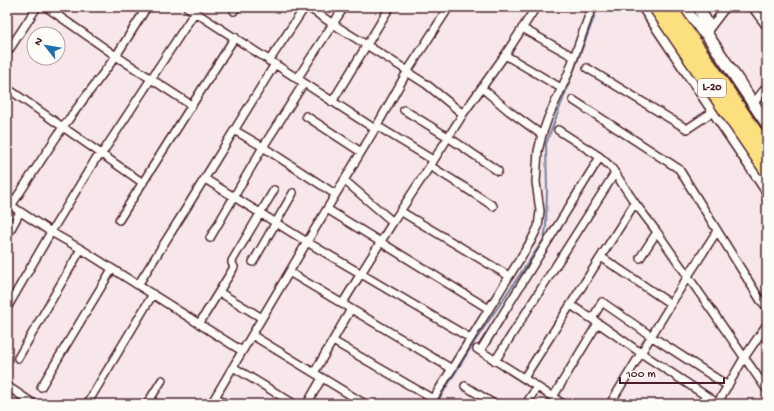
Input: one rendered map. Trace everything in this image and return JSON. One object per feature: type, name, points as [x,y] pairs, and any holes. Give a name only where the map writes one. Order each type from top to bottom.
[{"type":"highway","name":"L-20","points":[[656,7],[767,170]]},
{"type":"highway","name":"L-20","points":[[669,7],[767,150]]},
{"type":"main road","points":[[644,7],[767,190]]},
{"type":"main road","points":[[684,7],[699,29],[706,33],[767,124]]},
{"type":"main road","points":[[699,7],[707,24],[706,33]]},
{"type":"main road","points":[[692,77],[722,57]]},
{"type":"street","points":[[7,53],[37,7]]},
{"type":"street","points":[[46,7],[116,56],[191,105]]},
{"type":"street","points":[[147,7],[116,56],[63,127],[9,205],[242,351]]},
{"type":"street","points":[[187,7],[235,37],[332,102],[376,127],[432,163],[493,206]]},
{"type":"street","points":[[138,285],[205,179],[272,63],[307,7],[426,84],[463,114]]},
{"type":"street","points":[[297,79],[344,7]]},
{"type":"street","points":[[332,102],[390,7]]},
{"type":"street","points":[[226,404],[213,401],[408,72],[449,7]]},
{"type":"street","points":[[342,304],[448,137],[505,55],[535,7]]},
{"type":"street","points":[[333,341],[432,402],[531,241],[538,227],[540,211],[536,182],[538,151],[548,118],[568,74],[592,7]]},
{"type":"street","points":[[706,33],[726,7]]},
{"type":"street","points":[[752,7],[767,27]]},
{"type":"street","points":[[761,20],[767,11]]},
{"type":"street","points":[[7,308],[95,160],[101,155],[195,12]]},
{"type":"street","points":[[522,28],[574,57]]},
{"type":"street","points":[[119,220],[235,37]]},
{"type":"street","points":[[505,55],[561,88]]},
{"type":"street","points":[[587,68],[687,129],[714,111]]},
{"type":"street","points":[[210,238],[263,147],[304,83]]},
{"type":"street","points":[[754,104],[767,86]]},
{"type":"street","points":[[7,88],[143,183]]},
{"type":"street","points":[[482,88],[515,116],[542,135]]},
{"type":"street","points":[[573,100],[679,169],[761,301],[767,307]]},
{"type":"street","points":[[404,110],[448,137],[498,171]]},
{"type":"street","points":[[306,116],[361,152]]},
{"type":"street","points":[[234,130],[336,194]]},
{"type":"street","points":[[558,130],[600,157],[611,167],[767,390]]},
{"type":"street","points":[[563,404],[478,350],[600,157]]},
{"type":"street","points":[[495,361],[615,173]]},
{"type":"street","points":[[205,179],[307,242],[470,338]]},
{"type":"street","points":[[344,180],[393,222]]},
{"type":"street","points":[[199,324],[233,269],[234,267],[232,261],[274,190]]},
{"type":"street","points":[[253,262],[293,193]]},
{"type":"street","points":[[524,378],[635,203]]},
{"type":"street","points":[[326,209],[489,309]]},
{"type":"street","points":[[400,211],[509,276]]},
{"type":"street","points":[[7,236],[20,212]]},
{"type":"street","points":[[610,404],[717,231]]},
{"type":"street","points":[[640,258],[657,232]]},
{"type":"street","points":[[18,358],[81,249]]},
{"type":"street","points":[[601,257],[671,304]]},
{"type":"street","points":[[41,387],[112,269]]},
{"type":"street","points":[[289,272],[452,369]]},
{"type":"street","points":[[219,292],[262,318]]},
{"type":"street","points":[[87,404],[153,294]]},
{"type":"street","points":[[553,397],[595,321],[602,302],[728,386]]},
{"type":"street","points":[[571,304],[717,404],[744,358],[767,324]]},
{"type":"street","points":[[314,373],[351,309]]},
{"type":"street","points":[[252,335],[365,404]]},
{"type":"street","points":[[233,367],[291,402]]},
{"type":"street","points":[[307,404],[322,378]]},
{"type":"street","points":[[147,404],[162,380]]},
{"type":"street","points":[[7,386],[34,404]]},
{"type":"street","points":[[465,386],[494,404]]},
{"type":"street","points":[[526,404],[537,387]]},
{"type":"waterway","points":[[436,404],[473,344],[544,239],[546,227],[547,191],[546,144],[598,7]]}]
